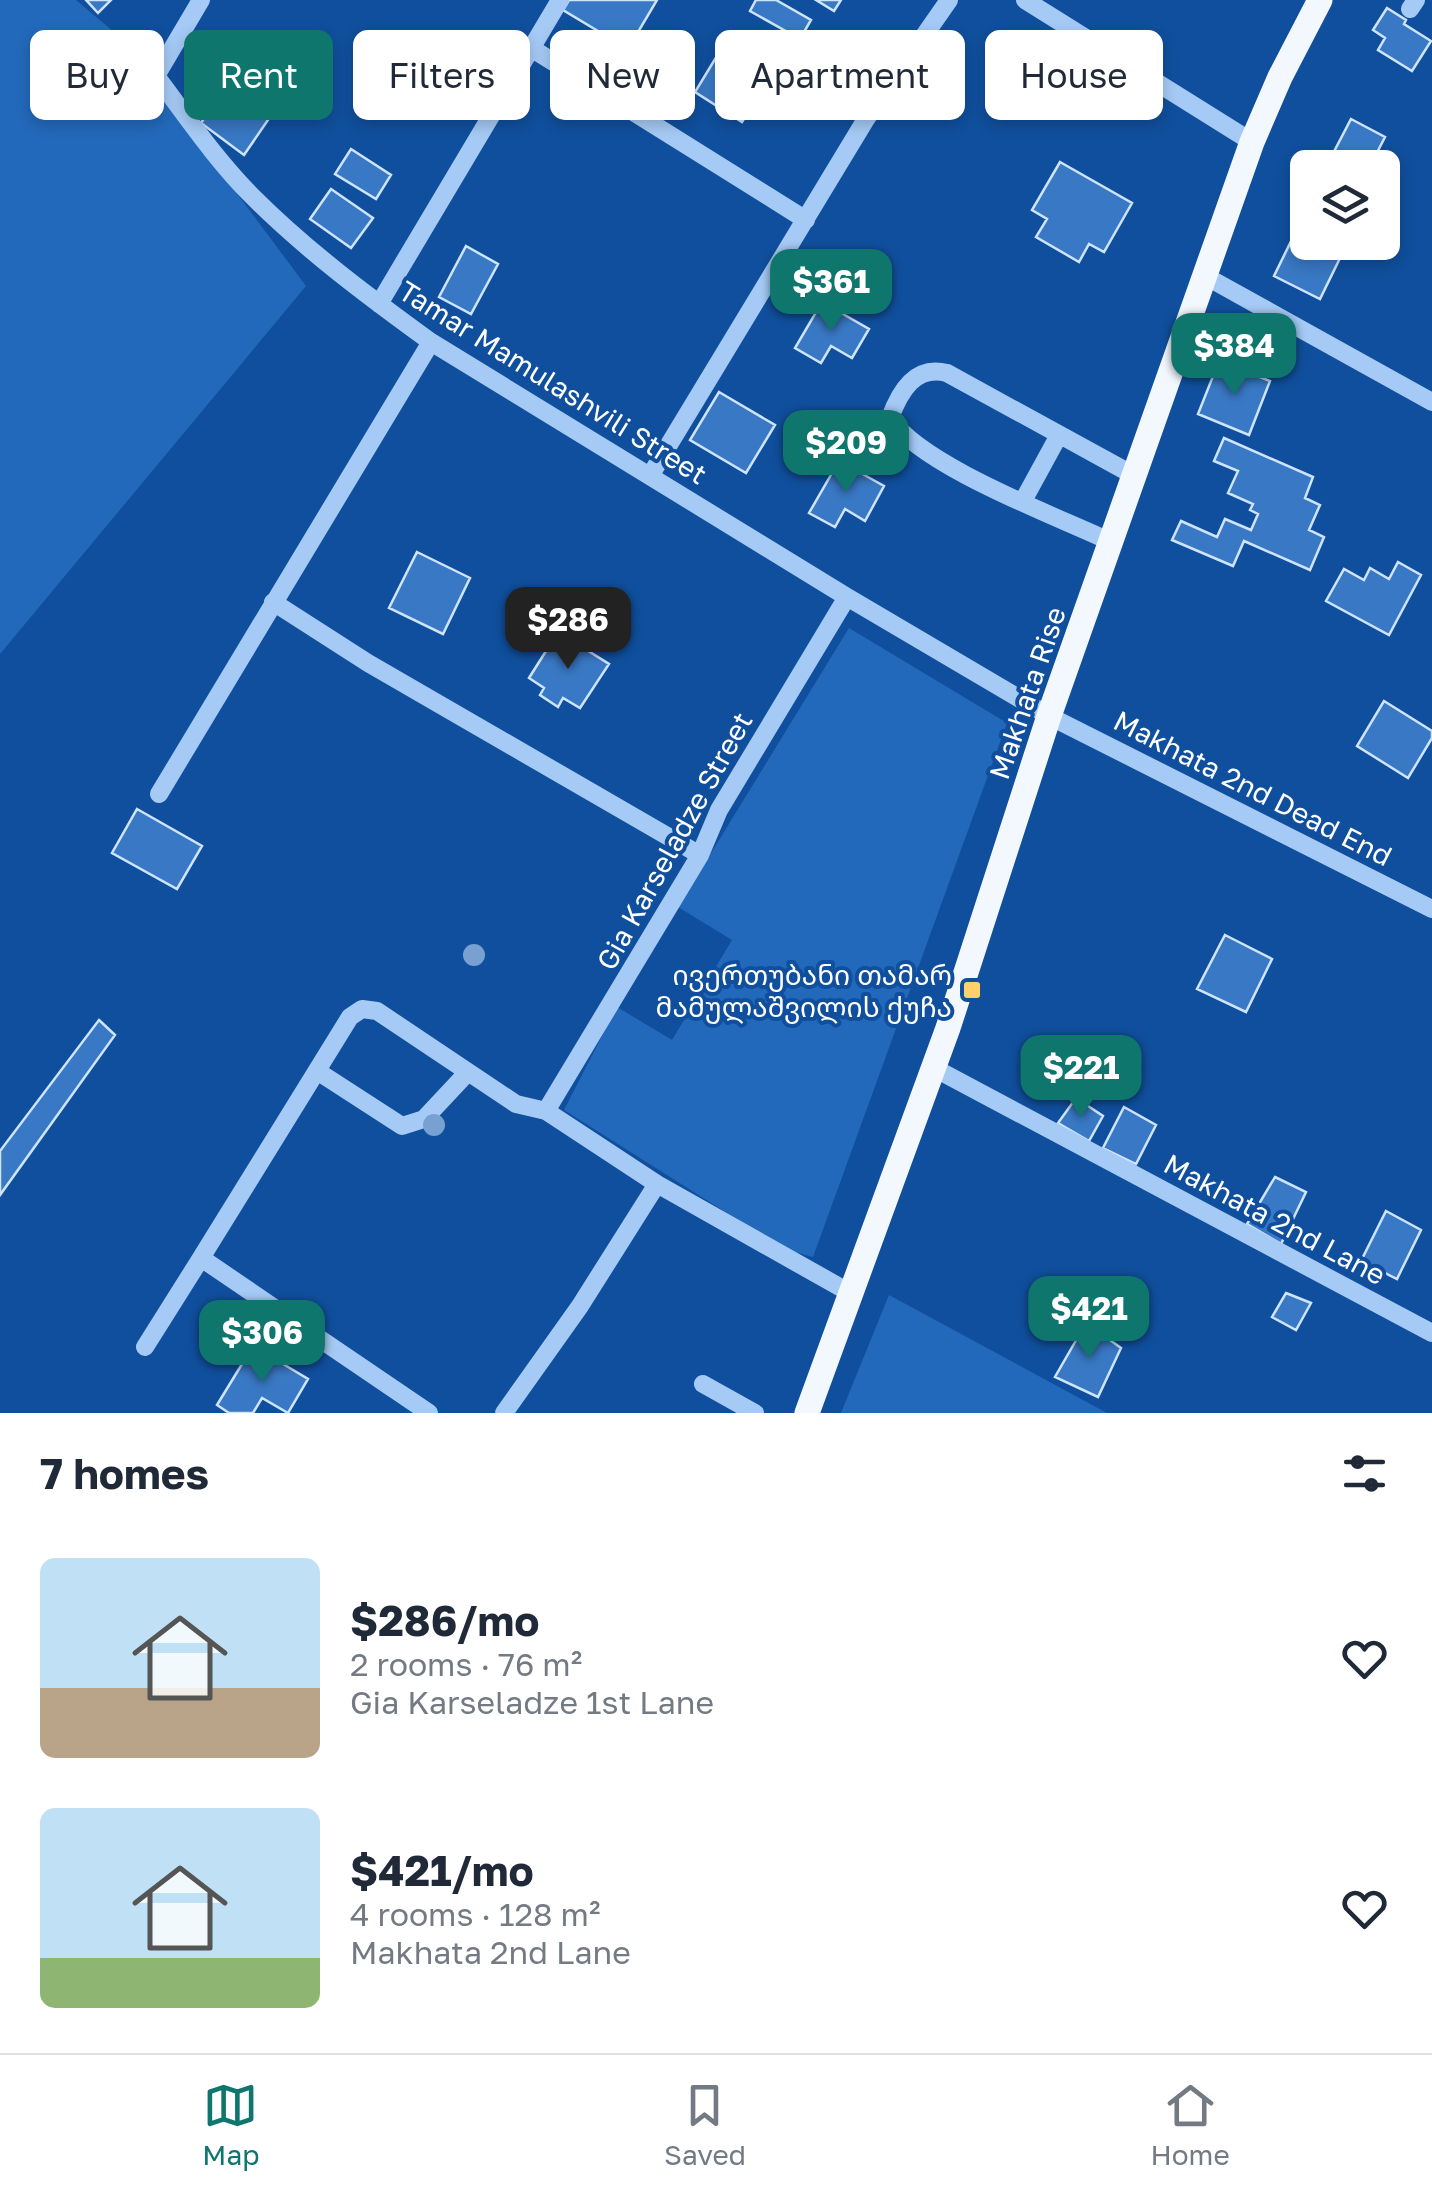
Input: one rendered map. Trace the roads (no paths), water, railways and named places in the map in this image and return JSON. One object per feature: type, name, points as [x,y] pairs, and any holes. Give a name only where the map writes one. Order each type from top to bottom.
[{"type":"main road","name":"Makhata Rise","points":[[807,1413],[934,1068],[1049,716],[1252,142],[1320,0]]},
{"type":"street","name":"Tamar Mamulashvili Street","points":[[201,0],[156,76],[251,195],[332,269],[431,342],[846,597],[1049,716]]},
{"type":"street","points":[[379,304],[560,0]]},
{"type":"street","points":[[650,476],[866,119],[948,0]]},
{"type":"street","points":[[1025,0],[1252,142]]},
{"type":"street","points":[[531,48],[806,220]]},
{"type":"street","points":[[1206,277],[1432,402]]},
{"type":"street","points":[[159,794],[431,342]]},
{"type":"street","points":[[1111,542],[952,468],[900,433],[890,418],[898,397],[912,379],[934,370],[947,373],[1135,476]]},
{"type":"street","points":[[1024,502],[1059,434]]},
{"type":"street","name":"Gia Karseladze Street","points":[[546,1111],[700,855],[720,810],[846,597]]},
{"type":"street","points":[[272,602],[368,663],[700,855]]},
{"type":"street","name":"Makhata 2nd Dead End","points":[[1049,716],[1432,909]]},
{"type":"street","points":[[145,1348],[350,1017],[362,1009],[377,1011],[516,1104],[546,1111],[658,1184],[852,1294]]},
{"type":"street","name":"Makhata 2nd Lane","points":[[934,1068],[1432,1333]]},
{"type":"street","points":[[316,1071],[402,1126],[424,1119],[468,1072]]},
{"type":"street","points":[[504,1413],[580,1306],[658,1184]]},
{"type":"street","points":[[202,1258],[429,1413]]},
{"type":"street","points":[[704,1384],[755,1413]]},
{"type":"place","name":"ივერთუბანი თამარ მამულაშვილის ქუჩა","points":[[972,990]]}]
